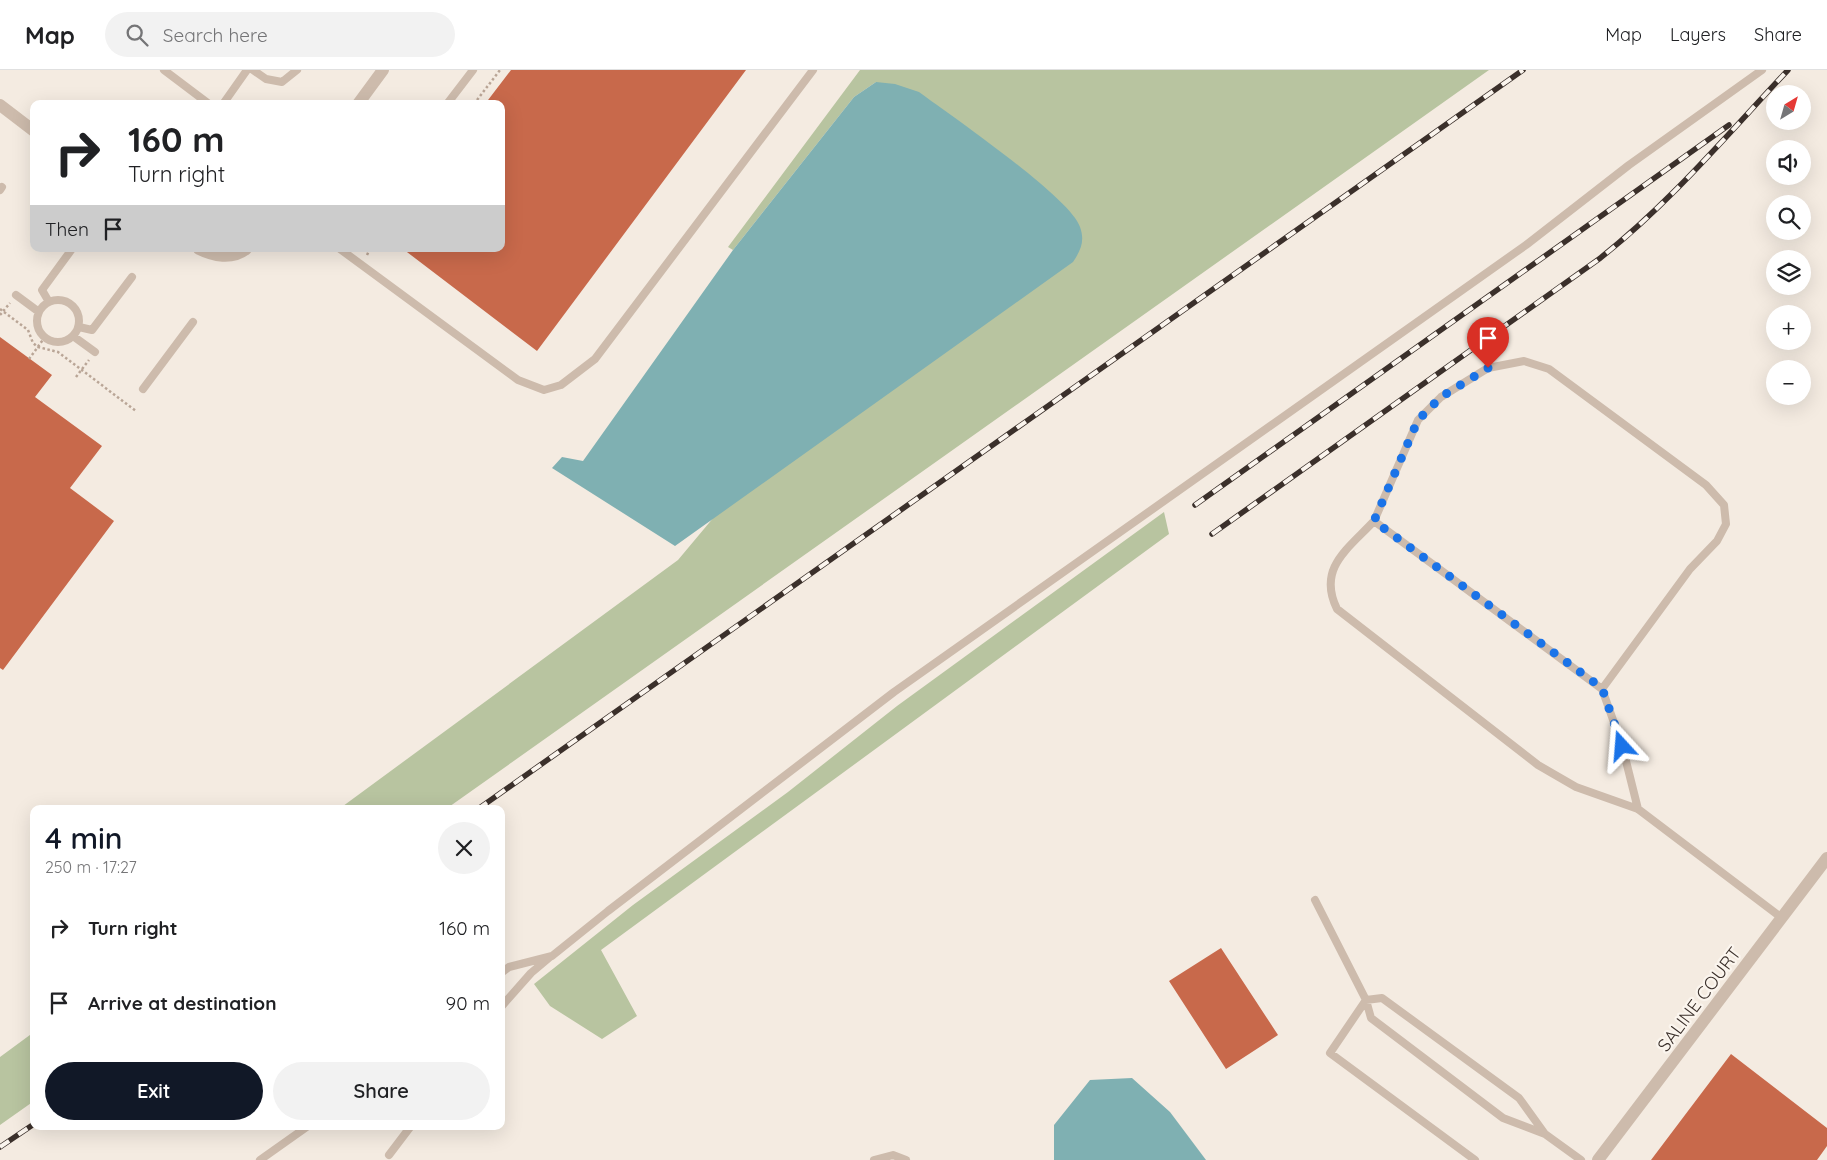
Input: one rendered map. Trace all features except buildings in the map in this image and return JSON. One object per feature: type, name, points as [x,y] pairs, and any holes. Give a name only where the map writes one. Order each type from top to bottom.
[{"type":"street","points":[[361,100],[383,70]]},
{"type":"street","points":[[0,105],[30,128]]},
{"type":"street","points":[[208,252],[220,256],[232,256],[240,252]]},
{"type":"street","name":"SALINE COURT","points":[[1598,1160],[1827,858]]},
{"type":"lane","points":[[164,70],[204,100]]},
{"type":"lane","points":[[226,100],[247,70]]},
{"type":"lane","points":[[254,70],[266,79],[282,82],[297,70]]},
{"type":"lane","points":[[450,100],[473,70]]},
{"type":"lane","points":[[344,252],[518,380],[544,390],[561,385],[595,358],[813,70]]},
{"type":"lane","points":[[505,1002],[531,973],[608,910],[894,692],[1518,251],[1629,166],[1762,70]]},
{"type":"lane","points":[[49,302],[42,290],[70,252]]},
{"type":"lane","points":[[79,327],[92,330],[132,277]]},
{"type":"lane","points":[[16,295],[39,312]]},
{"type":"lane","points":[[56,300],[69,303],[78,313],[79,327],[73,336],[58,342],[45,337],[38,326],[39,312],[49,302],[56,300]]},
{"type":"lane","points":[[143,388],[193,322]]},
{"type":"lane","points":[[73,336],[95,352]]},
{"type":"lane","points":[[1602,688],[1690,569],[1717,541],[1726,524],[1724,505],[1706,485],[1549,369],[1524,361],[1488,368],[1441,397],[1418,420],[1374,521],[1334,564],[1330,595],[1337,610],[1538,765],[1576,787],[1638,809],[1782,918]]},
{"type":"lane","points":[[1374,521],[1602,688],[1622,746],[1638,809]]},
{"type":"lane","points":[[1315,900],[1366,1000],[1371,1018],[1503,1118],[1545,1134],[1581,1160]]},
{"type":"lane","points":[[505,970],[509,967],[552,956]]},
{"type":"lane","points":[[1475,1160],[1330,1053],[1366,1000],[1382,998],[1519,1098],[1545,1134]]},
{"type":"lane","points":[[260,1160],[302,1130]]},
{"type":"lane","points":[[389,1156],[408,1130]]},
{"type":"lane","points":[[874,1160],[893,1156],[906,1160]]},
{"type":"path","points":[[477,100],[500,70]]},
{"type":"path","points":[[0,315],[16,295]]},
{"type":"path","points":[[0,309],[28,330],[33,344],[58,352],[136,411]]},
{"type":"path","points":[[29,359],[45,337]]},
{"type":"path","points":[[76,377],[95,352]]},
{"type":"green space","points":[[860,70],[1489,70],[452,805],[344,805],[678,560],[714,517],[876,82],[854,97],[733,250],[728,247]]},
{"type":"green space","points":[[1164,512],[1169,534],[601,950],[637,1016],[602,1039],[550,1006],[534,984],[633,905],[788,792],[897,706]]},
{"type":"green space","points":[[30,1035],[30,1104],[0,1125],[0,1057]]},
{"type":"water","points":[[876,82],[895,84],[919,92],[1033,177],[1055,196],[1080,227],[1082,241],[1080,249],[1073,262],[675,546],[552,468],[562,457],[583,461],[733,250],[854,97]]},
{"type":"water","points":[[1132,1078],[1170,1112],[1206,1160],[1054,1160],[1054,1125],[1090,1080]]},
{"type":"railway","points":[[484,805],[1523,70]]},
{"type":"railway","points":[[1212,534],[1599,259],[1625,238],[1673,192],[1788,70]]},
{"type":"railway","points":[[1195,505],[1729,125]]},
{"type":"railway","points":[[0,1147],[30,1127]]},
{"type":"route","points":[[1488,368],[1441,397],[1418,420],[1374,521],[1602,688],[1622,746]]}]
